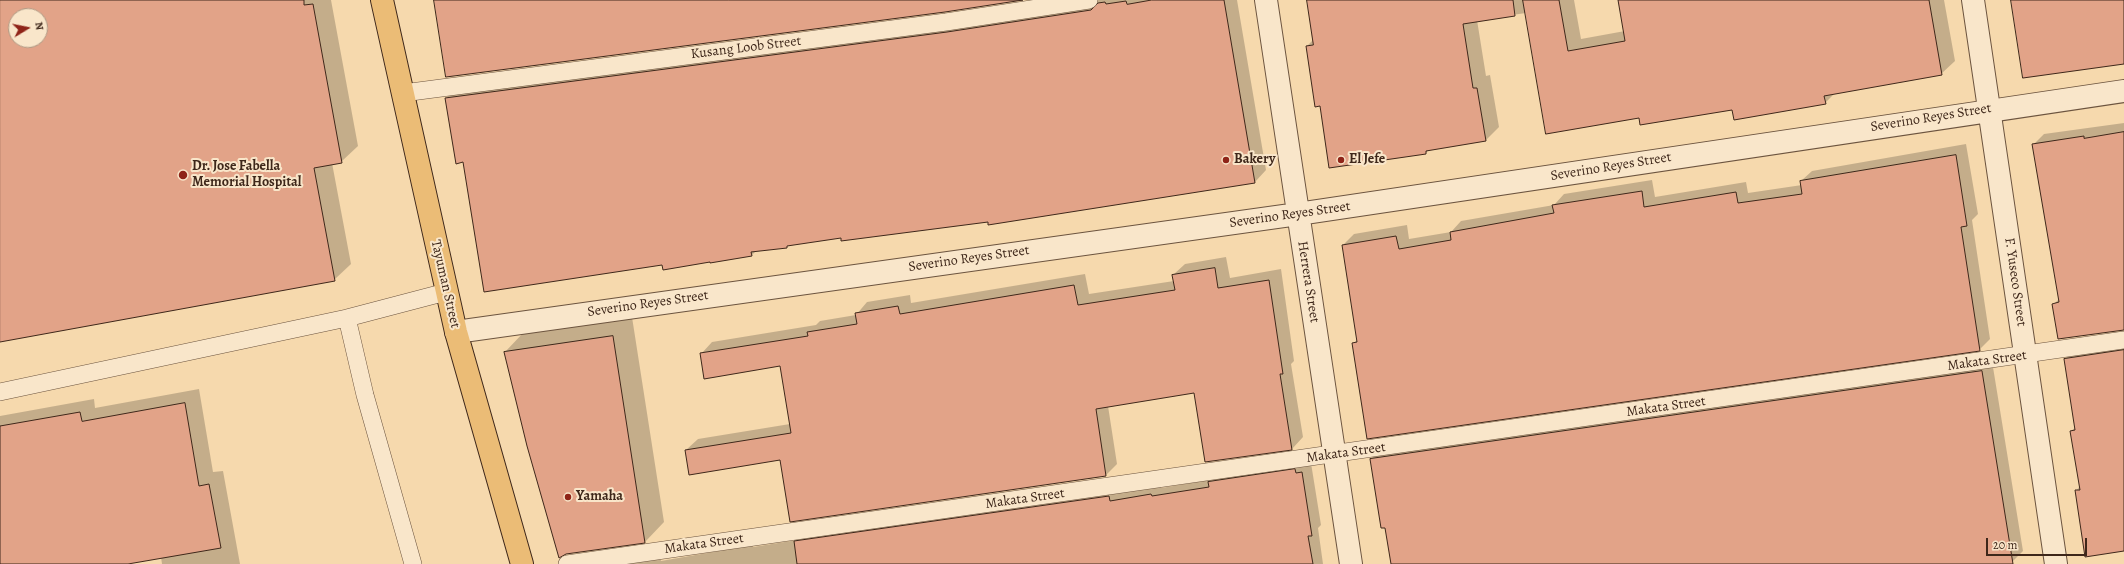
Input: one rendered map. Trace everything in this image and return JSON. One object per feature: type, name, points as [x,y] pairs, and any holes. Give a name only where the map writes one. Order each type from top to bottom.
[{"type":"main road","name":"Tayuman Street","points":[[382,0],[446,292],[522,564]]},
{"type":"street","name":"Herrera Street","points":[[1266,0],[1350,564]]},
{"type":"street","name":"F. Yuseco Street","points":[[1973,0],[2056,564]]},
{"type":"street","name":"Severino Reyes Street","points":[[456,332],[616,308],[1298,214],[2124,91]]},
{"type":"lane","name":"Kusang Loob Street","points":[[403,93],[938,23],[1090,0]]},
{"type":"lane","points":[[0,392],[346,318],[446,292]]},
{"type":"lane","points":[[346,318],[365,395],[413,564]]},
{"type":"lane","name":"Makata Street","points":[[567,564],[1334,455],[2124,340]]},
{"type":"building","name":"Dr. Jose Fabella Memorial Hospital","points":[[0,0],[304,0],[304,5],[313,4],[342,163],[314,168],[335,281],[0,342]]},
{"type":"building","points":[[434,0],[1023,0],[945,12],[446,77]]},
{"type":"building","points":[[1152,0],[1224,0],[1255,183],[988,225],[988,222],[841,241],[841,238],[787,246],[787,248],[751,252],[752,256],[710,263],[663,270],[662,265],[484,292],[463,162],[456,164],[445,98],[947,32],[1091,10],[1098,3],[1105,2],[1106,4],[1126,1],[1127,4]]},
{"type":"building","points":[[1307,0],[1513,0],[1515,16],[1463,24],[1473,88],[1477,88],[1486,141],[1426,151],[1426,154],[1329,168],[1320,106],[1315,107],[1306,46],[1313,45]]},
{"type":"building","points":[[1523,0],[1559,0],[1568,51],[1625,41],[1618,0],[1929,0],[1942,75],[1824,96],[1826,104],[1734,120],[1732,110],[1640,125],[1639,118],[1546,134]]},
{"type":"building","points":[[2011,0],[2124,0],[2124,64],[2023,78]]},
{"type":"building","points":[[2124,132],[2124,330],[2058,339],[2052,304],[2059,302],[2032,144],[2084,136],[2084,138]]},
{"type":"building","points":[[1956,155],[1967,226],[1961,227],[1980,351],[1367,439],[1352,343],[1357,342],[1342,245],[1396,236],[1399,249],[1451,240],[1450,232],[1554,213],[1552,205],[1642,191],[1644,207],[1736,192],[1738,203],[1802,194],[1800,181]]},
{"type":"building","points":[[1215,268],[1218,288],[1269,280],[1283,374],[1280,374],[1292,450],[1205,462],[1194,393],[1096,409],[1106,476],[790,522],[780,460],[689,475],[685,450],[791,433],[780,366],[704,379],[700,353],[808,336],[807,332],[857,324],[855,313],[898,306],[900,314],[1074,285],[1078,305],[1175,290],[1172,275]]},
{"type":"building","points":[[613,336],[645,543],[566,554],[559,558],[527,446],[504,352]]},
{"type":"building","points":[[2124,350],[2124,551],[2085,557],[2075,490],[2080,490],[2070,431],[2075,430],[2064,359]]},
{"type":"building","points":[[1982,371],[2013,564],[1391,564],[1385,528],[1381,528],[1370,459]]},
{"type":"building","points":[[185,403],[199,486],[209,484],[221,548],[128,564],[0,564],[0,426],[80,412],[82,421]]},
{"type":"building","points":[[1295,469],[1296,473],[1302,472],[1312,536],[1308,536],[1313,564],[797,564],[794,541],[1109,496],[1110,501],[1151,494],[1152,496],[1209,487],[1208,482]]},
{"type":"place","name":"Bakery","points":[[1226,160]]},
{"type":"place","name":"El Jefe","points":[[1341,160]]},
{"type":"place","name":"Dr. Jose Fabella Memorial Hospital","points":[[183,175]]},
{"type":"place","name":"Yamaha","points":[[568,497]]}]
